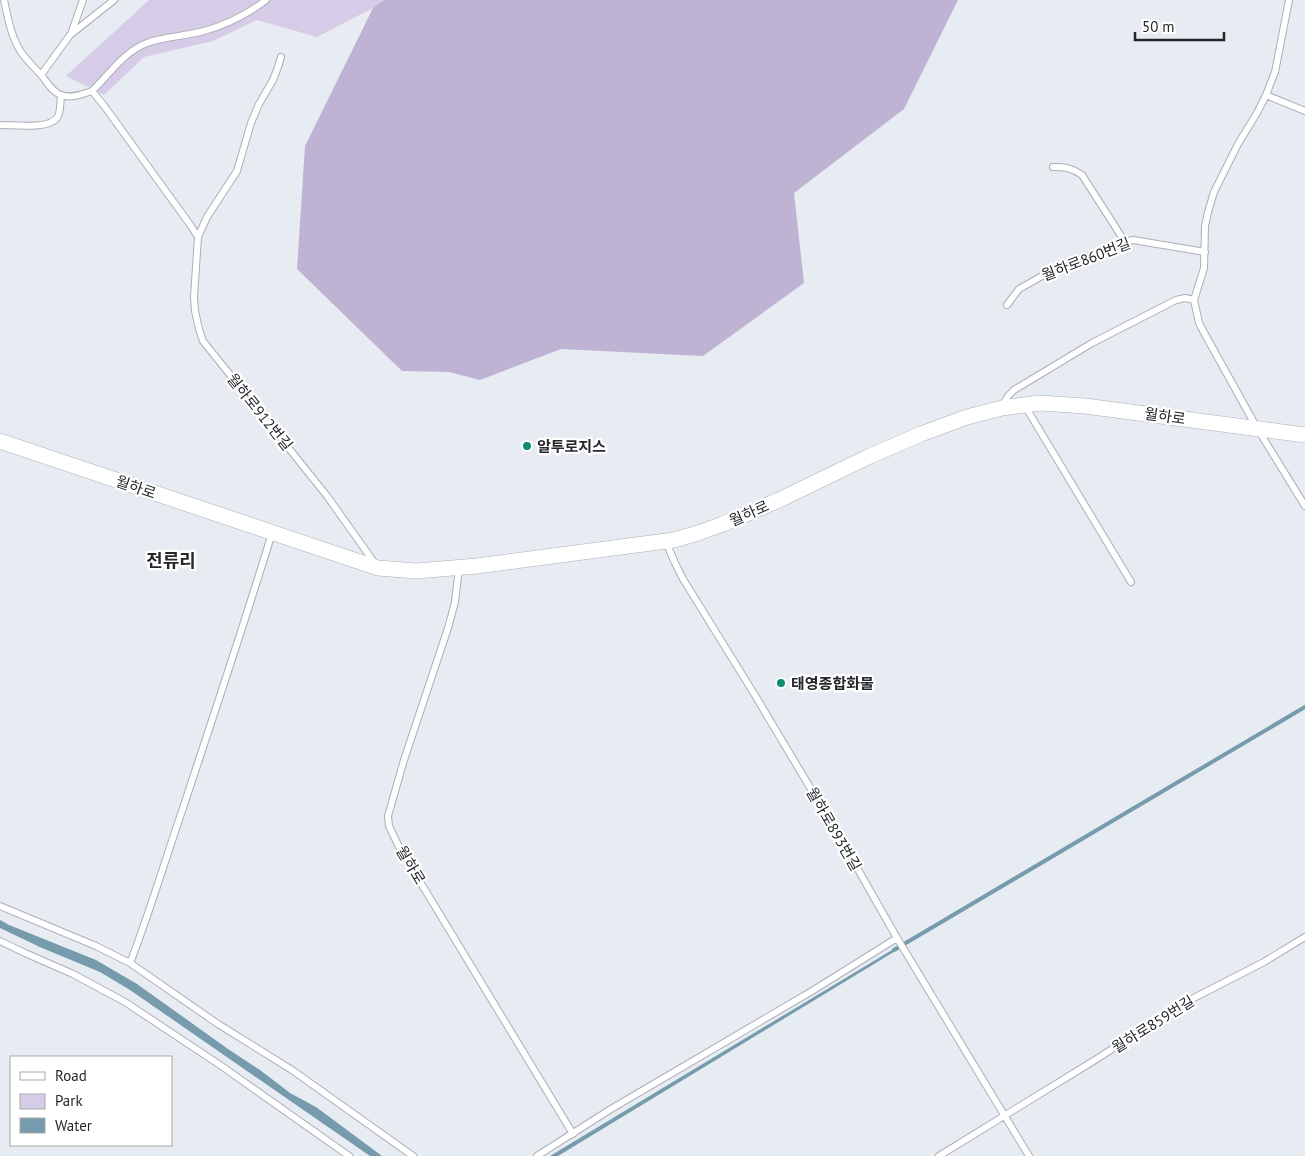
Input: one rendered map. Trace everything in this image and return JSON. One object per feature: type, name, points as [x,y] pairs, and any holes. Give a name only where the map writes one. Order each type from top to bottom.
[{"type":"street","name":"월하로","points":[[0,441],[378,568],[416,572],[541,559],[665,541],[698,533],[779,500],[870,456],[921,434],[966,417],[1002,408],[1040,403],[1085,406],[1305,435]]},
{"type":"lane","points":[[4,0],[9,24],[20,50],[53,90],[61,96],[92,91],[123,57],[147,43],[220,26],[250,11],[266,0]]},
{"type":"lane","points":[[70,35],[83,0]]},
{"type":"lane","points":[[41,75],[70,35],[114,0]]},
{"type":"lane","points":[[1289,0],[1275,72],[1257,113],[1238,144],[1214,192],[1206,226],[1204,268],[1194,300],[1199,323],[1258,428],[1305,506]]},
{"type":"lane","name":"월하로912번길","points":[[280,57],[273,80],[259,104],[251,123],[237,171],[207,217],[198,237],[194,297],[195,312],[203,341],[327,496],[378,568]]},
{"type":"lane","points":[[92,91],[198,237]]},
{"type":"lane","points":[[1266,95],[1305,112]]},
{"type":"lane","points":[[0,125],[39,125],[55,121],[59,115],[61,96]]},
{"type":"lane","points":[[1053,167],[1074,169],[1082,175],[1125,242]]},
{"type":"lane","name":"월하로860번길","points":[[1007,305],[1019,289],[1034,279],[1060,266],[1103,253],[1125,242],[1142,240],[1205,252]]},
{"type":"lane","points":[[1002,408],[1008,396],[1014,390],[1092,343],[1176,300],[1185,298],[1194,300]]},
{"type":"lane","points":[[1024,405],[1131,582]]},
{"type":"lane","points":[[130,963],[220,697],[272,533]]},
{"type":"lane","name":"월하로893번길","points":[[665,541],[683,579],[799,768],[898,940],[1029,1156]]},
{"type":"lane","name":"월하로","points":[[459,568],[455,602],[448,628],[393,797],[388,816],[389,826],[399,847],[573,1134]]},
{"type":"lane","points":[[0,906],[96,946],[130,963],[218,1024],[300,1076],[413,1156]]},
{"type":"lane","name":"월하로859번길","points":[[1004,1116],[1182,1004],[1264,962],[1305,937]]},
{"type":"lane","points":[[538,1156],[642,1090],[898,940]]},
{"type":"lane","points":[[0,941],[73,974],[125,1002],[220,1065],[349,1156]]},
{"type":"lane","points":[[939,1156],[1004,1116]]},
{"type":"green space","points":[[149,0],[384,0],[373,8],[317,37],[257,20],[213,41],[144,57],[104,95],[66,76]]},
{"type":"shaded area","points":[[384,0],[958,0],[904,109],[794,193],[804,283],[703,356],[561,349],[480,380],[449,372],[402,371],[297,269],[305,146],[373,8]]},
{"type":"water","points":[[0,920],[96,960],[137,984],[290,1093],[316,1107],[382,1156],[370,1156],[130,990],[100,972],[0,928]]},
{"type":"water","points":[[897,947],[897,950],[558,1156],[550,1156]]},
{"type":"waterway","points":[[894,950],[1305,707]]},
{"type":"place","name":"알투로지스","points":[[527,446]]},
{"type":"place","name":"태영종합화물","points":[[781,683]]},
{"type":"district","name":"전류리","points":[[171,560]]}]
